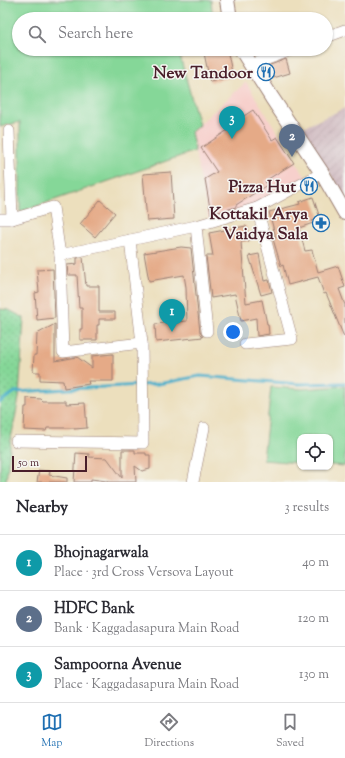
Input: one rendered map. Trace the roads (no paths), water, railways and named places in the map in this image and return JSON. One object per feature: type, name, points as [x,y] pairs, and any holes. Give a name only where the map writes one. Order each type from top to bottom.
[{"type":"main road","points":[[227,0],[229,12]]},
{"type":"main road","points":[[245,56],[322,172],[345,213]]},
{"type":"street","points":[[333,34],[345,30]]},
{"type":"street","points":[[250,65],[275,56]]},
{"type":"street","points":[[9,131],[12,219]]},
{"type":"street","points":[[60,255],[196,226],[257,208],[322,172]]},
{"type":"street","points":[[0,218],[12,219],[54,207],[60,255],[63,352],[142,343]]},
{"type":"street","points":[[245,344],[292,339],[257,208]]},
{"type":"street","points":[[196,226],[207,331]]},
{"type":"street","points":[[16,441],[143,443],[142,343],[130,240]]},
{"type":"street","points":[[193,482],[204,428]]},
{"type":"waterway","points":[[0,402],[15,392],[158,384],[200,376],[299,384],[345,383]]},
{"type":"place","name":"New Tandoor","points":[[266,72]]},
{"type":"place","name":"Sampoorna Avenue","points":[[232,139]]},
{"type":"place","name":"HDFC Bank","points":[[292,157]]},
{"type":"place","name":"Pizza Hut","points":[[309,186]]},
{"type":"place","name":"Kottakil Arya Vaidya Sala","points":[[321,223]]},
{"type":"place","name":"Bhojnagarwala","points":[[172,332]]}]
